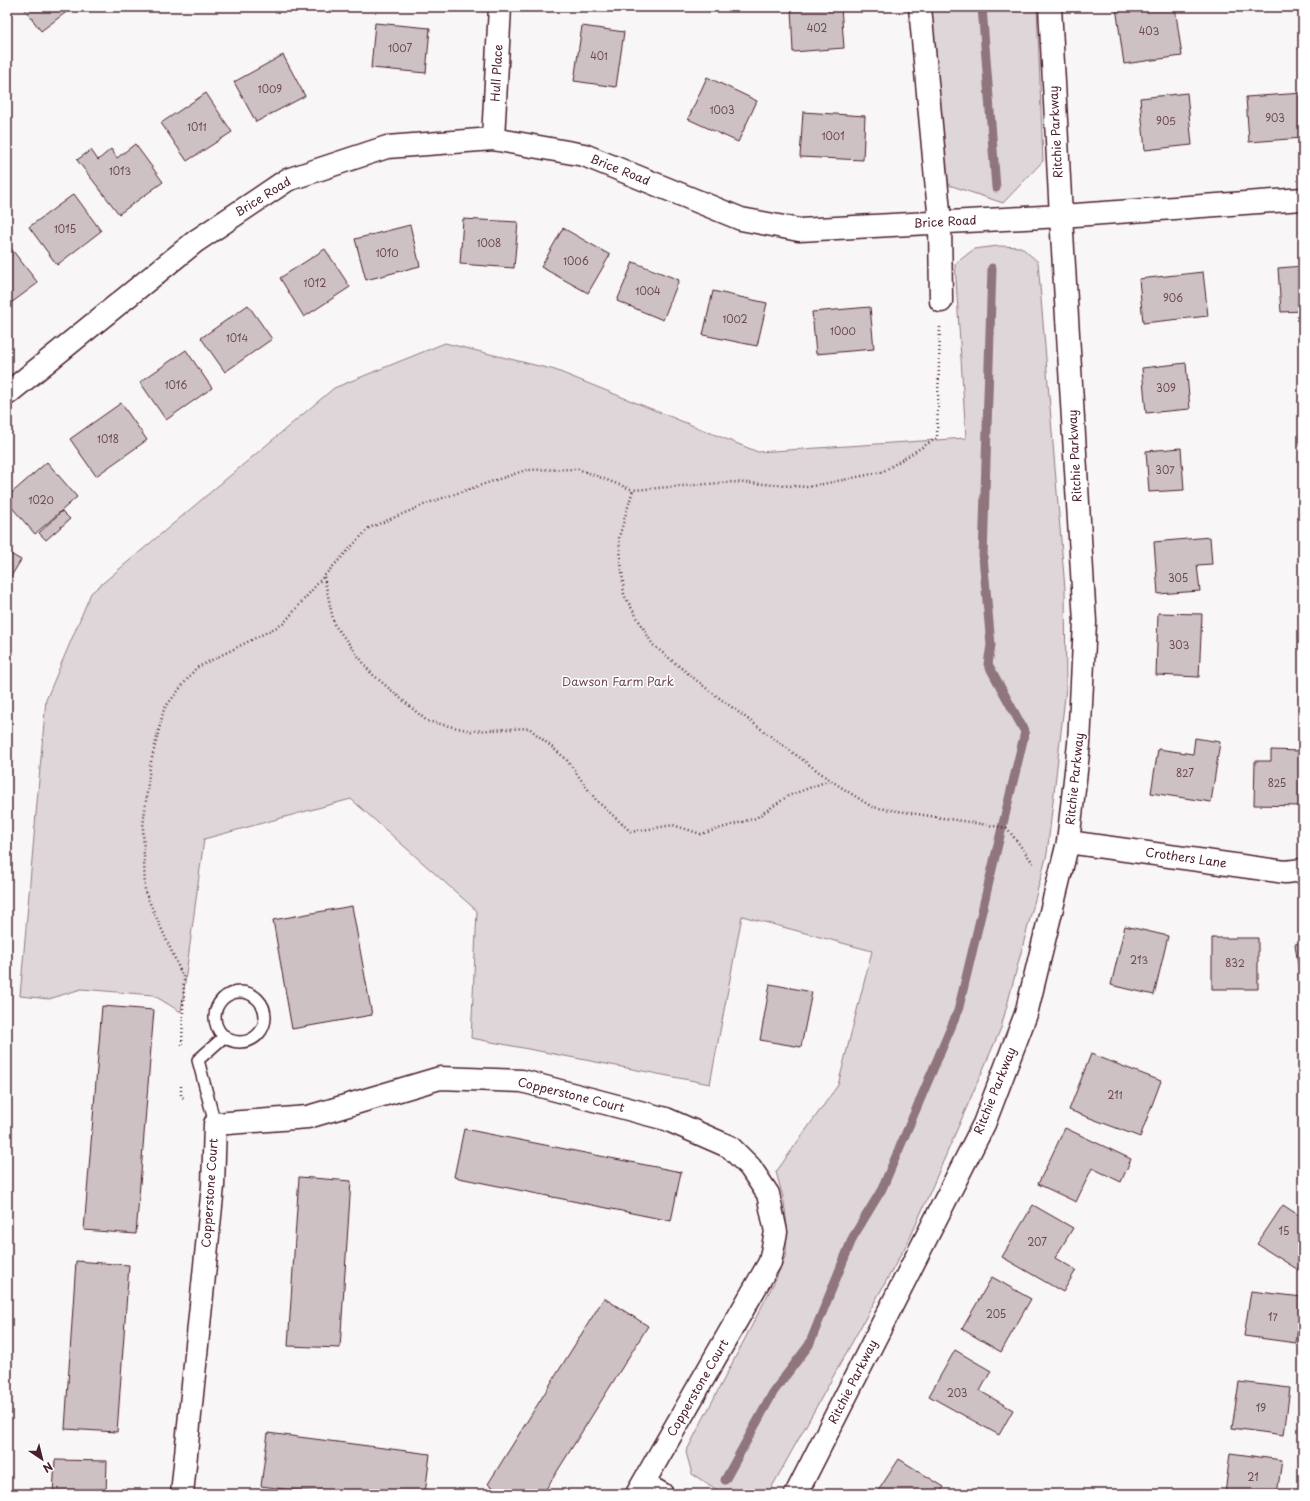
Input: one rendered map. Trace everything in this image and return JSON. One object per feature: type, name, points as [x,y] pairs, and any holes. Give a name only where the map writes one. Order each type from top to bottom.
[{"type":"street","name":"Hull Place","points":[[493,139],[500,7]]},
{"type":"street","points":[[920,7],[940,222],[941,300]]},
{"type":"street","name":"Ritchie Parkway","points":[[796,1494],[984,1124],[1026,1014],[1068,842],[1079,744],[1085,622],[1050,7]]},
{"type":"street","name":"Brice Road","points":[[7,394],[196,241],[287,180],[386,147],[493,139],[584,155],[741,219],[799,230],[1061,216],[1303,199]]},
{"type":"street","name":"Crothers Lane","points":[[1068,842],[1285,872],[1303,870]]},
{"type":"street","name":"Copperstone Court","points":[[182,1494],[213,1186],[216,1124],[308,1117],[440,1078],[522,1081],[666,1119],[730,1147],[750,1167],[768,1194],[776,1232],[770,1262],[648,1491]]},
{"type":"lane","points":[[240,992],[248,993],[255,997],[263,1010],[264,1018],[263,1026],[259,1033],[245,1041],[234,1041],[225,1036],[217,1028],[215,1020],[215,1011],[219,1003],[228,995],[240,992]]},
{"type":"lane","points":[[216,1124],[198,1060],[225,1036]]},
{"type":"path","points":[[184,979],[145,892],[143,827],[150,766],[164,709],[196,668],[283,624],[324,576],[369,528],[431,502],[526,470],[578,469],[634,490],[732,482],[808,487],[882,472],[937,438],[941,300]]},
{"type":"path","points":[[634,490],[619,537],[624,595],[653,645],[706,688],[830,780],[872,807],[1007,828],[1033,863]]},
{"type":"path","points":[[324,576],[334,624],[371,673],[427,721],[471,731],[529,728],[566,759],[596,800],[631,832],[673,825],[701,834],[756,818],[788,796],[830,780]]},
{"type":"green space","points":[[927,7],[1037,7],[1043,161],[1003,203],[949,185],[931,100]]},
{"type":"green space","name":"Dawson Farm Park","points":[[998,246],[1021,247],[1038,262],[1065,589],[1066,688],[1047,854],[1001,1028],[910,1238],[768,1494],[724,1494],[692,1474],[686,1452],[775,1281],[786,1254],[787,1226],[784,1201],[776,1172],[838,1085],[872,951],[742,916],[710,1084],[471,1038],[477,911],[351,799],[204,839],[181,1012],[153,995],[81,989],[49,999],[20,996],[46,700],[91,593],[334,388],[445,343],[555,370],[758,452],[966,438],[955,264],[974,249]]},
{"type":"building","points":[[23,7],[73,7],[41,31]]},
{"type":"building","points":[[791,7],[841,7],[844,48],[793,52]]},
{"type":"building","points":[[1116,7],[1175,7],[1182,56],[1124,64]]},
{"type":"building","points":[[375,23],[430,28],[426,73],[371,68]]},
{"type":"building","points":[[582,26],[624,32],[616,87],[574,81]]},
{"type":"building","points":[[283,55],[305,96],[256,122],[234,82]]},
{"type":"building","points":[[707,77],[757,101],[738,142],[688,119]]},
{"type":"building","points":[[206,93],[232,132],[187,161],[161,123]]},
{"type":"building","points":[[1187,93],[1192,145],[1145,150],[1140,98]]},
{"type":"building","points":[[1303,93],[1303,138],[1249,142],[1246,97]]},
{"type":"building","points":[[803,112],[865,116],[863,160],[800,157]]},
{"type":"building","points":[[135,144],[163,182],[119,214],[77,160],[91,150],[98,160],[111,149],[117,158]]},
{"type":"building","points":[[74,194],[101,231],[57,265],[29,227]]},
{"type":"building","points":[[463,219],[518,222],[514,268],[460,264]]},
{"type":"building","points":[[410,225],[420,266],[366,280],[355,239]]},
{"type":"building","points":[[563,228],[610,255],[588,293],[541,267]]},
{"type":"building","points":[[9,246],[38,283],[7,306],[7,248]]},
{"type":"building","points":[[325,249],[350,287],[304,317],[280,278]]},
{"type":"building","points":[[633,262],[679,280],[663,320],[617,301]]},
{"type":"building","points":[[1303,266],[1303,311],[1281,312],[1278,268]]},
{"type":"building","points":[[1203,272],[1208,316],[1143,323],[1139,279]]},
{"type":"building","points":[[713,291],[767,303],[757,346],[703,335]]},
{"type":"building","points":[[248,305],[272,339],[225,372],[201,338]]},
{"type":"building","points":[[870,307],[874,349],[816,354],[812,312]]},
{"type":"building","points":[[186,350],[212,388],[166,420],[140,382]]},
{"type":"building","points":[[1186,363],[1190,409],[1146,413],[1142,368]]},
{"type":"building","points":[[121,403],[147,440],[96,476],[70,439]]},
{"type":"building","points":[[1181,448],[1184,490],[1149,492],[1146,451]]},
{"type":"building","points":[[47,462],[77,497],[35,534],[7,502],[7,497]]},
{"type":"building","points":[[62,511],[70,519],[46,540],[39,533]]},
{"type":"building","points":[[1210,537],[1212,564],[1197,565],[1200,591],[1158,594],[1154,542]]},
{"type":"building","points":[[7,552],[21,560],[7,583]]},
{"type":"building","points":[[1158,613],[1202,614],[1199,677],[1156,675]]},
{"type":"building","points":[[1195,738],[1220,742],[1211,802],[1151,793],[1158,749],[1193,754]]},
{"type":"building","points":[[1271,750],[1301,751],[1300,806],[1254,805],[1255,761],[1271,761]]},
{"type":"building","points":[[352,906],[372,1015],[292,1029],[273,920]]},
{"type":"building","points":[[1125,926],[1168,936],[1154,995],[1111,985]]},
{"type":"building","points":[[1212,938],[1258,938],[1258,989],[1212,989]]},
{"type":"building","points":[[1303,943],[1303,987],[1301,987],[1295,944]]},
{"type":"building","points":[[770,984],[812,992],[801,1047],[760,1040]]},
{"type":"building","points":[[102,1006],[154,1010],[136,1234],[84,1230]]},
{"type":"building","points":[[1091,1054],[1161,1081],[1140,1137],[1069,1110]]},
{"type":"building","points":[[1065,1128],[1131,1159],[1121,1182],[1092,1168],[1076,1202],[1038,1184]]},
{"type":"building","points":[[464,1129],[681,1172],[671,1221],[454,1177]]},
{"type":"building","points":[[299,1177],[351,1181],[340,1348],[288,1346]]},
{"type":"building","points":[[1033,1205],[1073,1228],[1055,1258],[1076,1270],[1063,1292],[1002,1257]]},
{"type":"building","points":[[1283,1205],[1303,1218],[1303,1267],[1300,1271],[1257,1244]]},
{"type":"building","points":[[76,1261],[129,1265],[117,1432],[65,1429]]},
{"type":"building","points":[[992,1277],[1031,1299],[1001,1352],[962,1329]]},
{"type":"building","points":[[1251,1291],[1302,1297],[1296,1343],[1244,1336]]},
{"type":"building","points":[[604,1298],[648,1326],[543,1494],[503,1494],[488,1484]]},
{"type":"building","points":[[955,1350],[991,1371],[980,1391],[1013,1410],[999,1435],[929,1396]]},
{"type":"building","points":[[1239,1382],[1290,1388],[1284,1435],[1232,1428]]},
{"type":"building","points":[[268,1433],[430,1454],[425,1494],[323,1494],[261,1486]]},
{"type":"building","points":[[1230,1453],[1282,1460],[1277,1494],[1225,1494]]},
{"type":"building","points":[[899,1459],[944,1487],[939,1494],[876,1494]]},
{"type":"building","points":[[55,1460],[107,1461],[106,1494],[53,1494]]},
{"type":"waterway","points":[[982,7],[996,188]]},
{"type":"waterway","points":[[725,1480],[774,1391],[809,1345],[853,1237],[882,1189],[958,1011],[1025,732],[988,664],[991,645],[983,557],[992,268]]}]
